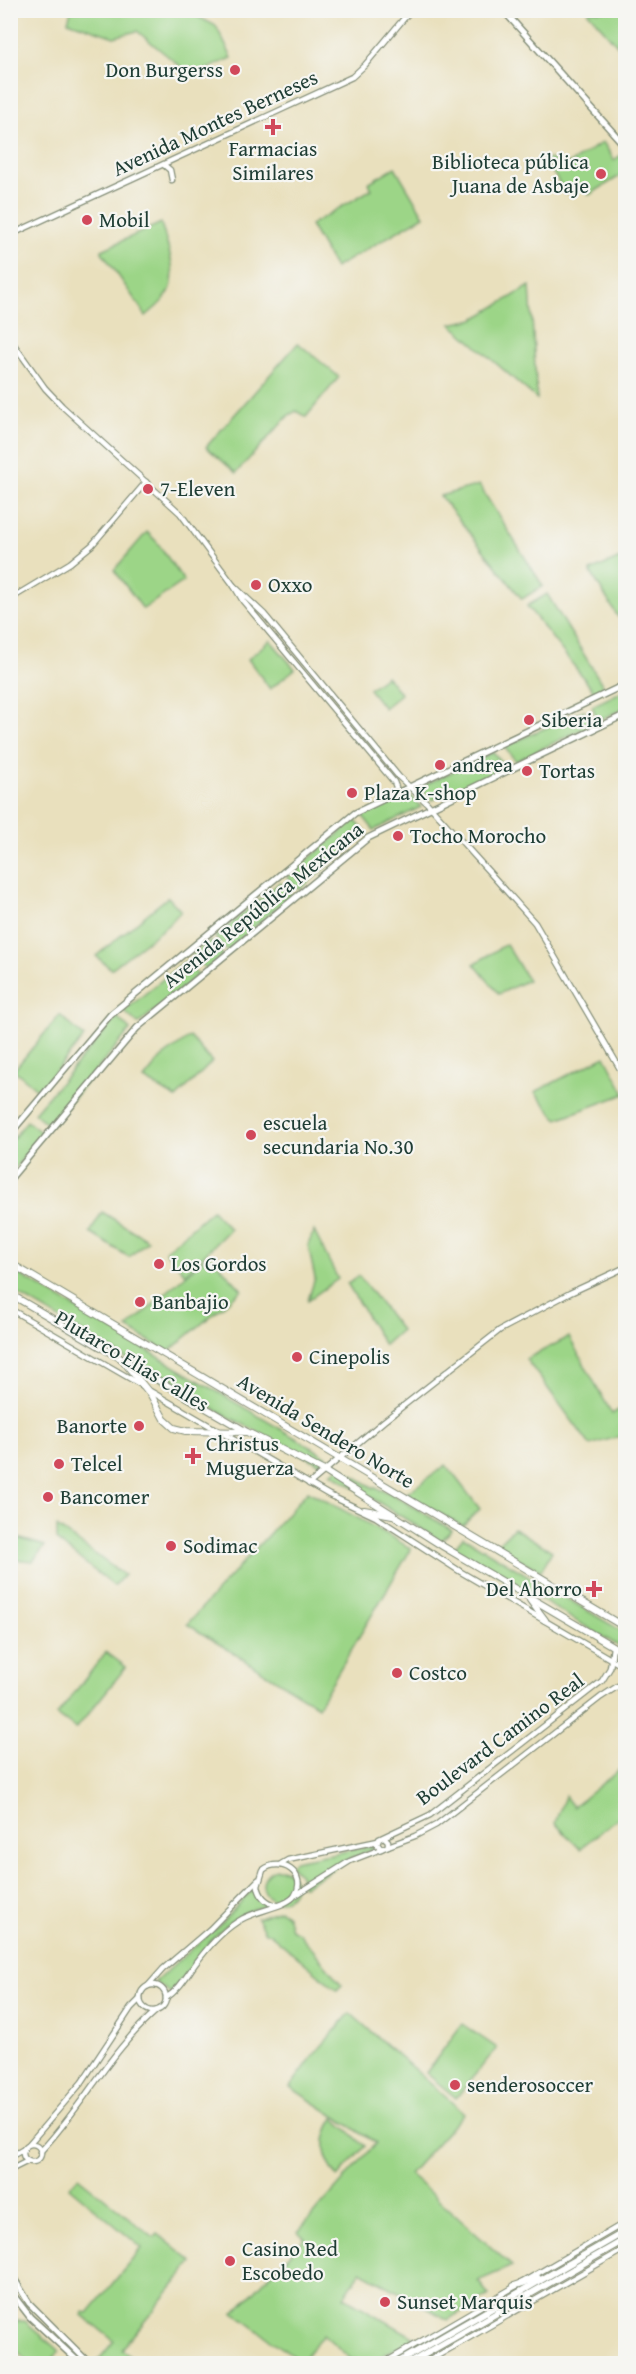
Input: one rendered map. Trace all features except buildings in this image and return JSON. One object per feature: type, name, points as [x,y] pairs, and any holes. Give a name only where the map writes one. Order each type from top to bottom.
[{"type":"main road","points":[[503,10],[626,147]]},
{"type":"main road","name":"Avenida República Mexicana","points":[[10,1134],[111,1014],[355,813],[626,684]]},
{"type":"main road","name":"Avenida República Mexicana","points":[[10,1179],[137,1029],[368,838],[626,714]]},
{"type":"main road","name":"Avenida Sendero Norte","points":[[10,1263],[626,1628]]},
{"type":"main road","name":"Avenida Sendero Norte","points":[[10,1294],[247,1432],[324,1471],[444,1547],[626,1654]]},
{"type":"main road","points":[[123,1360],[146,1389],[164,1419],[174,1428],[186,1431],[247,1432]]},
{"type":"main road","points":[[364,1510],[396,1516]]},
{"type":"main road","points":[[527,1597],[545,1620]]},
{"type":"main road","points":[[395,2364],[626,2231]]},
{"type":"main road","points":[[408,2364],[626,2239]]},
{"type":"main road","points":[[10,2272],[29,2303],[90,2364]]},
{"type":"main road","points":[[514,2286],[553,2273]]},
{"type":"main road","points":[[10,2291],[23,2309],[81,2364]]},
{"type":"main road","points":[[23,2309],[29,2303]]},
{"type":"street","name":"Avenida Montes Berneses","points":[[10,235],[165,165],[356,74],[411,10]]},
{"type":"street","points":[[165,165],[170,170],[172,180]]},
{"type":"street","points":[[10,339],[45,388],[84,427],[180,513],[250,609],[394,782],[396,787],[394,794]]},
{"type":"street","points":[[10,600],[70,563],[92,545],[146,482]]},
{"type":"street","points":[[234,586],[256,605],[409,786],[431,807],[535,923],[626,1079]]},
{"type":"street","points":[[309,1484],[500,1330],[570,1293],[626,1268]]},
{"type":"street","name":"Plutarco Elias Calles","points":[[10,1309],[309,1484],[364,1510]]},
{"type":"street","points":[[364,1510],[461,1572],[626,1668]]},
{"type":"street","name":"Boulevard Camino Real","points":[[281,1864],[288,1860],[378,1841],[430,1815],[602,1682],[608,1674],[614,1647]]},
{"type":"street","name":"Boulevard Camino Real","points":[[296,1894],[350,1861],[427,1830],[472,1798],[609,1691],[626,1684]]},
{"type":"street","points":[[541,1729],[549,1738]]},
{"type":"street","points":[[465,1789],[472,1798]]},
{"type":"street","points":[[385,1838],[388,1846]]},
{"type":"street","points":[[378,1841],[381,1849]]},
{"type":"street","points":[[10,2157],[29,2144],[82,2082],[131,2008],[140,1999],[142,1991],[163,1969],[210,1929],[258,1880],[267,1867],[281,1864],[293,1870],[298,1888],[296,1894],[289,1901],[252,1913],[233,1924],[204,1952],[176,1990],[166,1998],[163,2007],[136,2028],[85,2097],[40,2152],[37,2159],[10,2170]]},
{"type":"street","points":[[258,1880],[262,1897],[278,1905]]},
{"type":"street","points":[[148,1986],[160,1987],[166,1998]]},
{"type":"street","points":[[140,1999],[144,2007],[156,2011]]},
{"type":"street","points":[[29,2144],[37,2146],[40,2152]]},
{"type":"street","points":[[24,2149],[24,2156],[28,2161]]},
{"type":"street","points":[[382,2364],[626,2222]]},
{"type":"street","points":[[423,2364],[626,2248]]},
{"type":"green space","points":[[71,11],[187,11],[216,26],[232,58],[192,76],[137,31],[114,37],[68,21]]},
{"type":"green space","points":[[625,11],[625,54],[588,12]]},
{"type":"green space","points":[[603,142],[614,160],[624,153],[625,173],[589,195],[581,184],[566,194],[544,158],[569,164]]},
{"type":"green space","points":[[395,167],[424,216],[335,268],[310,225],[372,189],[368,183]]},
{"type":"green space","points":[[161,223],[171,258],[172,284],[164,299],[146,316],[102,250]]},
{"type":"green space","points":[[530,286],[537,399],[451,324],[474,319]]},
{"type":"green space","points":[[298,343],[339,377],[306,417],[296,411],[289,415],[236,473],[206,447]]},
{"type":"green space","points":[[479,485],[543,586],[522,599],[440,496]]},
{"type":"green space","points":[[147,532],[157,542],[184,581],[143,609],[114,570]]},
{"type":"green space","points":[[625,556],[625,613],[618,617],[590,571]]},
{"type":"green space","points":[[547,594],[606,689],[596,694],[527,606]]},
{"type":"green space","points":[[270,640],[295,669],[270,689],[248,659]]},
{"type":"green space","points":[[386,676],[401,694],[384,708],[369,689]]},
{"type":"green space","points":[[625,690],[625,708],[598,721],[592,706]]},
{"type":"green space","points":[[584,710],[591,725],[516,761],[504,747]]},
{"type":"green space","points":[[493,752],[506,767],[432,800],[420,787]]},
{"type":"green space","points":[[407,792],[421,807],[374,830],[362,815]]},
{"type":"green space","points":[[355,820],[367,834],[299,890],[287,877]]},
{"type":"green space","points":[[280,882],[291,895],[227,951],[215,937]]},
{"type":"green space","points":[[168,897],[181,911],[168,925],[111,969],[96,956]]},
{"type":"green space","points":[[210,941],[223,955],[206,969],[192,955]]},
{"type":"green space","points":[[506,944],[528,980],[499,994],[474,964]]},
{"type":"green space","points":[[185,961],[198,975],[138,1024],[124,1011]]},
{"type":"green space","points":[[60,1015],[84,1037],[39,1091],[14,1070]]},
{"type":"green space","points":[[117,1017],[130,1030],[50,1126],[34,1113]]},
{"type":"green space","points":[[190,1037],[212,1062],[176,1098],[144,1079],[161,1058]]},
{"type":"green space","points":[[605,1056],[625,1094],[557,1119],[535,1092]]},
{"type":"green space","points":[[27,1121],[43,1134],[11,1173],[11,1141]]},
{"type":"green space","points":[[212,1210],[230,1229],[185,1274],[165,1251]]},
{"type":"green space","points":[[102,1212],[148,1240],[129,1257],[90,1233]]},
{"type":"green space","points":[[314,1231],[338,1279],[308,1300],[315,1278],[308,1245]]},
{"type":"green space","points":[[209,1254],[242,1290],[168,1352],[127,1328]]},
{"type":"green space","points":[[10,1269],[326,1456],[320,1464],[196,1400],[11,1290]]},
{"type":"green space","points":[[359,1276],[401,1330],[384,1345],[347,1283]]},
{"type":"green space","points":[[569,1337],[612,1414],[625,1406],[625,1435],[590,1445],[526,1359]]},
{"type":"green space","points":[[446,1465],[480,1509],[462,1526],[406,1494]]},
{"type":"green space","points":[[340,1467],[372,1487],[390,1493],[452,1530],[441,1541],[331,1473]]},
{"type":"green space","points":[[308,1491],[411,1549],[318,1706],[187,1624]]},
{"type":"green space","points":[[57,1527],[124,1575],[114,1586],[57,1541]]},
{"type":"green space","points":[[514,1528],[552,1551],[541,1571],[495,1546]]},
{"type":"green space","points":[[463,1537],[625,1633],[625,1650],[454,1548]]},
{"type":"green space","points":[[11,1538],[45,1546],[33,1561],[11,1559]]},
{"type":"green space","points":[[106,1652],[126,1667],[76,1729],[57,1715]]},
{"type":"green space","points":[[623,1767],[625,1770],[625,1812],[580,1849],[555,1823],[565,1796],[573,1807]]},
{"type":"green space","points":[[373,1846],[373,1849],[347,1860],[305,1886],[302,1886],[300,1875],[290,1865],[294,1861]]},
{"type":"green space","points":[[279,1869],[290,1874],[295,1885],[290,1896],[279,1901],[268,1896],[263,1885],[268,1874]]},
{"type":"green space","points":[[253,1889],[259,1899],[265,1903],[264,1906],[246,1912],[223,1928],[204,1948],[171,1993],[155,1982],[217,1927]]},
{"type":"green space","points":[[279,1910],[287,1916],[291,1929],[299,1933],[342,1985],[337,1990],[265,1932],[257,1918]]},
{"type":"green space","points":[[350,2013],[464,2113],[409,2174],[512,2266],[478,2281],[489,2295],[448,2320],[361,2271],[344,2297],[415,2338],[369,2363],[351,2359],[323,2334],[301,2362],[234,2313],[305,2238],[298,2232],[376,2143],[290,2087]]},
{"type":"green space","points":[[462,2024],[497,2048],[456,2098],[426,2073]]},
{"type":"green space","points":[[334,2118],[365,2146],[338,2177],[329,2163],[325,2149],[326,2134]]},
{"type":"green space","points":[[78,2177],[154,2238],[158,2234],[193,2262],[122,2349],[138,2363],[96,2363],[114,2341],[82,2315],[84,2312],[88,2313],[142,2248],[69,2187]]},
{"type":"green space","points":[[17,2321],[25,2321],[59,2351],[50,2363],[30,2363],[11,2345],[11,2331]]},
{"type":"place","name":"Don Burgerss","points":[[235,70]]},
{"type":"place","name":"Farmacias Similares","points":[[273,127]]},
{"type":"place","name":"Biblioteca pública Juana de Asbaje","points":[[601,174]]},
{"type":"place","name":"Mobil","points":[[87,220]]},
{"type":"place","name":"7-Eleven","points":[[148,489]]},
{"type":"place","name":"Oxxo","points":[[256,585]]},
{"type":"place","name":"Siberia","points":[[529,720]]},
{"type":"place","name":"andrea","points":[[440,765]]},
{"type":"place","name":"Tortas","points":[[527,771]]},
{"type":"place","name":"Plaza K-shop","points":[[352,793]]},
{"type":"place","name":"Tocho Morocho","points":[[398,836]]},
{"type":"place","name":"escuela secundaria No.30","points":[[251,1135]]},
{"type":"place","name":"Los Gordos","points":[[159,1264]]},
{"type":"place","name":"Banbajio","points":[[140,1302]]},
{"type":"place","name":"Cinepolis","points":[[297,1357]]},
{"type":"place","name":"Banorte","points":[[139,1426]]},
{"type":"place","name":"Christus Muguerza","points":[[193,1456]]},
{"type":"place","name":"Telcel","points":[[59,1464]]},
{"type":"place","name":"Bancomer","points":[[48,1497]]},
{"type":"place","name":"Sodimac","points":[[171,1546]]},
{"type":"place","name":"Del Ahorro","points":[[594,1589]]},
{"type":"place","name":"Costco","points":[[397,1673]]},
{"type":"place","name":"senderosoccer","points":[[455,2085]]},
{"type":"place","name":"Casino Red Escobedo","points":[[230,2261]]},
{"type":"place","name":"Sunset Marquis","points":[[385,2302]]}]
